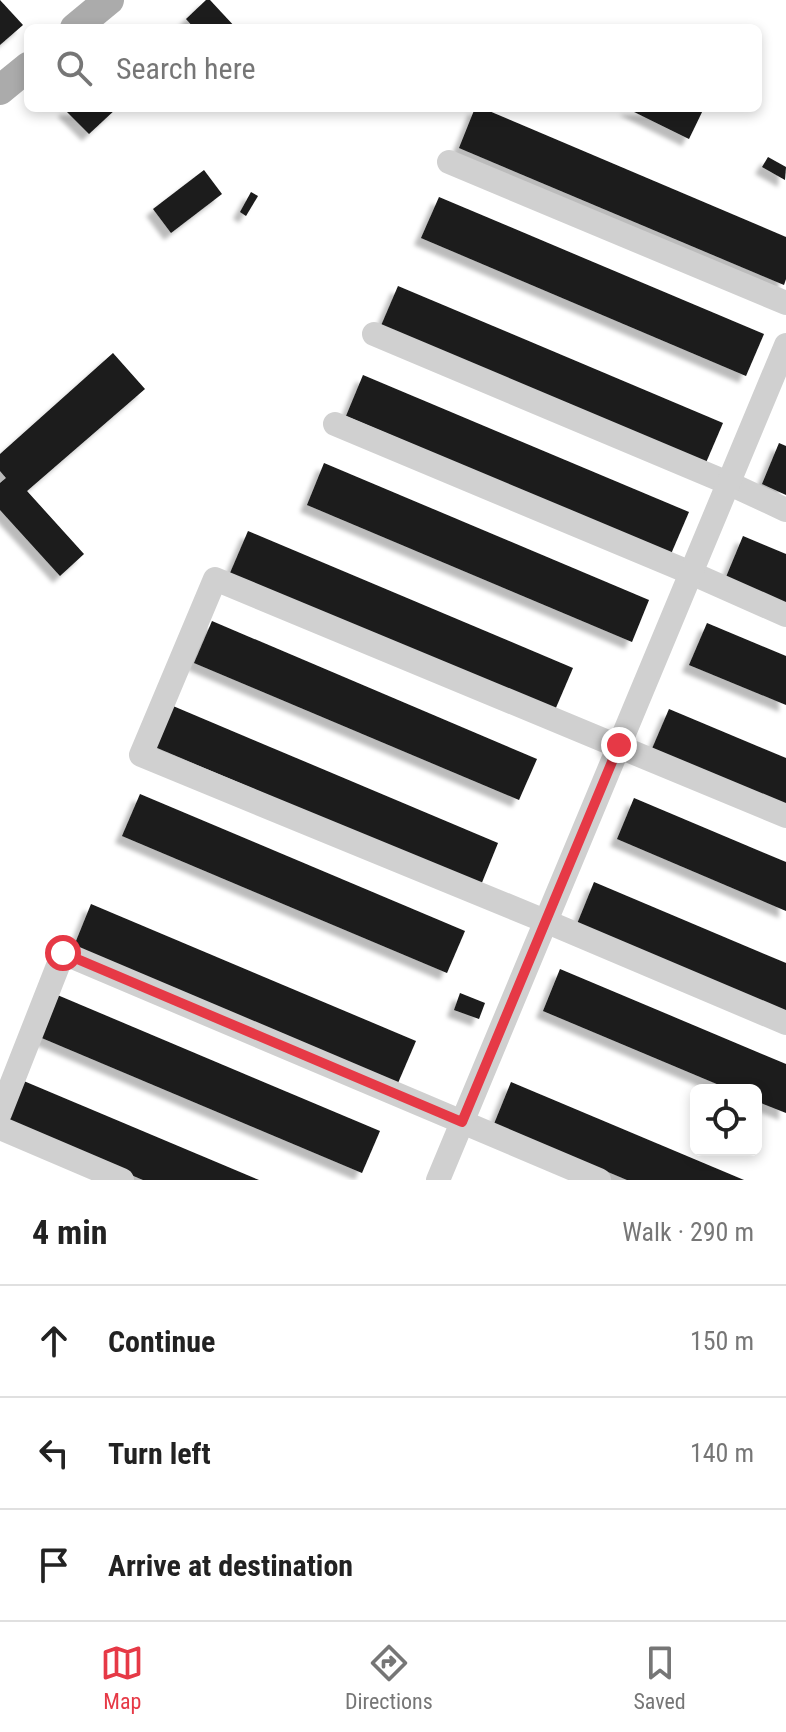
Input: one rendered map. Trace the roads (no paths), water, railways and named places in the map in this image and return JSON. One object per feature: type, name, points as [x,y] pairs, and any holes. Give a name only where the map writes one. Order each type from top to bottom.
[{"type":"main road","points":[[80,24],[109,0]]},
{"type":"main road","points":[[0,90],[24,70]]},
{"type":"lane","points":[[449,162],[786,303]]},
{"type":"lane","points":[[374,334],[786,510]]},
{"type":"lane","points":[[438,1180],[786,345]]},
{"type":"lane","points":[[335,424],[786,615]]},
{"type":"lane","points":[[786,816],[215,579],[141,755],[786,1023]]},
{"type":"lane","points":[[0,1113],[63,953],[599,1180]]},
{"type":"lane","points":[[0,1128],[122,1180]]}]
